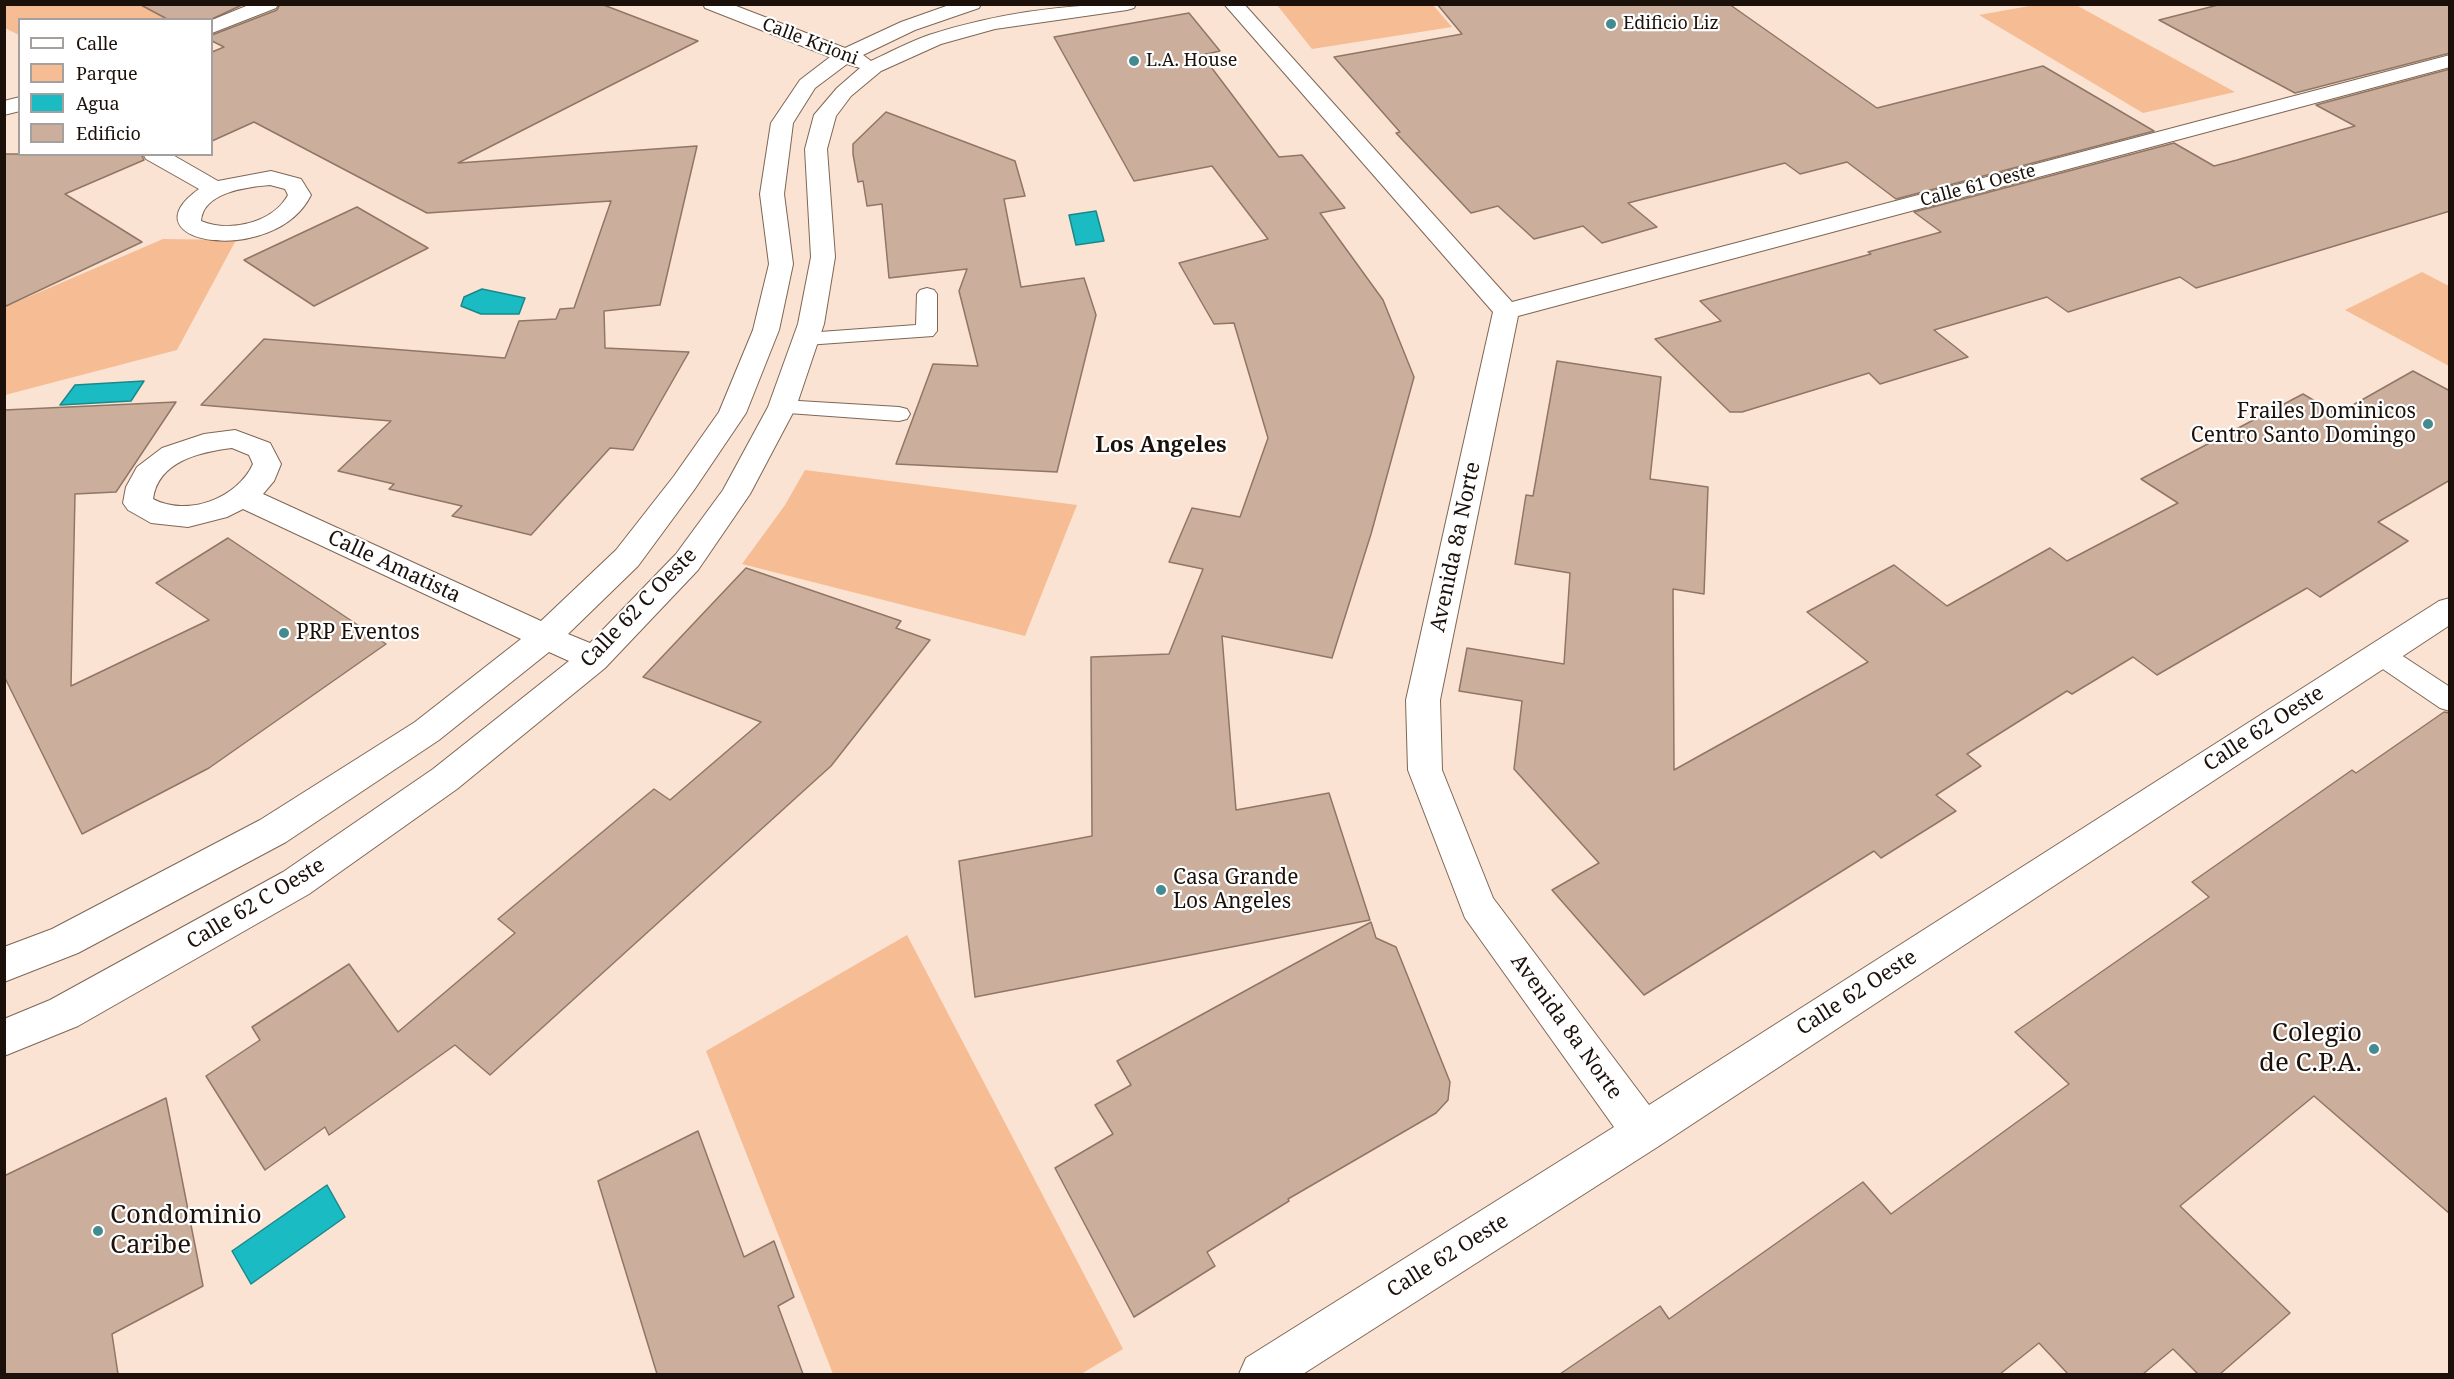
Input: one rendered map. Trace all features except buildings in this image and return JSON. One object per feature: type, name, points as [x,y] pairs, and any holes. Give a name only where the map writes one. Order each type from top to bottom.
[{"type":"street","points":[[213,27],[269,4]]},
{"type":"street","name":"Calle Krioni","points":[[712,4],[874,67]]},
{"type":"street","name":"Calle 62 C Oeste","points":[[4,965],[65,941],[273,831],[427,731],[545,637],[627,558],[684,483],[732,413],[766,330],[780,264],[772,194],[782,123],[807,84],[846,56],[908,26],[972,4]]},
{"type":"street","name":"Calle 62 C Oeste","points":[[4,1038],[64,1013],[296,883],[445,779],[594,659],[687,562],[735,494],[782,407],[806,339],[811,324],[823,257],[816,149],[825,115],[844,92],[874,67],[934,40],[993,23],[1127,4]]},
{"type":"street","points":[[1233,4],[1506,311]]},
{"type":"street","name":"Calle 61 Oeste","points":[[1506,311],[2450,61]]},
{"type":"street","points":[[158,156],[216,189]]},
{"type":"street","name":"Avenida 8a Norte","points":[[1506,311],[1423,700],[1425,770],[1478,907],[1600,1076],[1644,1132]]},
{"type":"street","name":"Calle Amatista","points":[[243,497],[594,659]]},
{"type":"street","name":"Calle 62 Oeste","points":[[1262,1374],[1644,1132],[2450,609]]},
{"type":"lane","points":[[806,339],[926,332],[927,294]]},
{"type":"lane","points":[[782,407],[898,414]]},
{"type":"lane","points":[[2380,654],[2450,701]]},
{"type":"green space","points":[[4,5],[139,5],[166,18],[18,18],[18,34],[5,28]]},
{"type":"green space","points":[[1277,5],[1433,5],[1452,27],[1312,49]]},
{"type":"green space","points":[[2035,5],[2076,5],[2235,92],[2143,113],[1979,15]]},
{"type":"green space","points":[[163,239],[236,240],[177,350],[5,395],[5,307]]},
{"type":"green space","points":[[2422,272],[2449,286],[2449,366],[2345,310]]},
{"type":"green space","points":[[805,470],[1077,505],[1025,636],[742,564],[785,505]]},
{"type":"green space","points":[[907,935],[1123,1349],[1081,1374],[833,1374],[706,1051]]},
{"type":"water","points":[[1096,211],[1104,241],[1076,245],[1069,215]]},
{"type":"water","points":[[482,289],[525,298],[519,314],[481,314],[461,306],[464,297]]},
{"type":"water","points":[[144,381],[131,401],[60,405],[75,385]]},
{"type":"water","points":[[327,1185],[345,1217],[251,1284],[232,1251]]},
{"type":"place","name":"Edificio Liz","points":[[1611,24]]},
{"type":"place","name":"L.A. House","points":[[1134,61]]},
{"type":"place","name":"Frailes Dominicos Centro Santo Domingo","points":[[2428,424]]},
{"type":"place","name":"PRP Eventos","points":[[284,633]]},
{"type":"place","name":"Casa Grande Los Angeles","points":[[1161,890]]},
{"type":"place","name":"Colegio de C.P.A.","points":[[2374,1049]]},
{"type":"place","name":"Condominio Caribe","points":[[98,1231]]},
{"type":"district","name":"Los Angeles","points":[[1161,446]]}]
